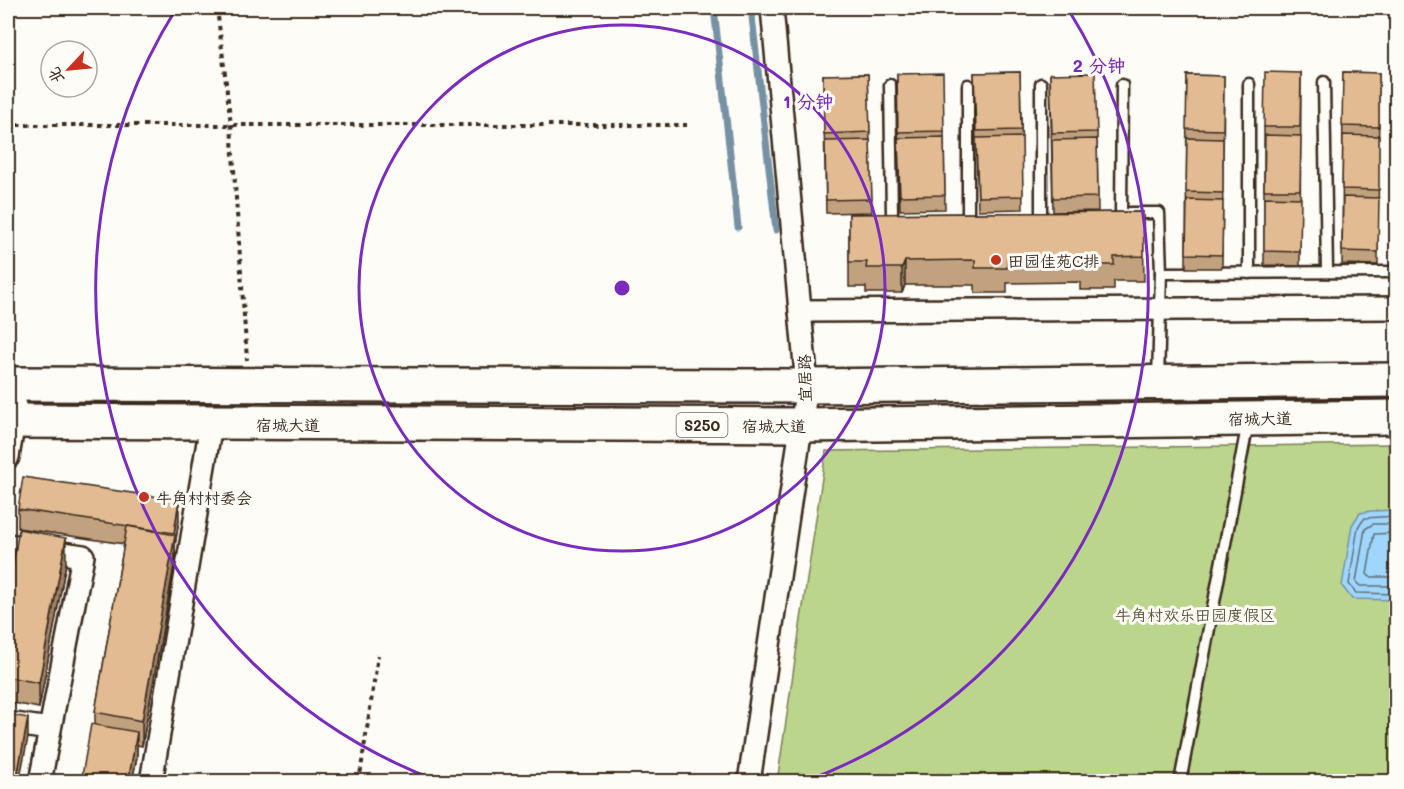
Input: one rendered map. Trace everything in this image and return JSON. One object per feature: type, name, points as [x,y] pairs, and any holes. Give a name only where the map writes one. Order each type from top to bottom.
[{"type":"main road","points":[[12,384],[807,386],[1396,380]]},
{"type":"main road","name":"宿城大道","points":[[11,421],[211,424],[802,425],[1396,417]]},
{"type":"street","name":"宜居路","points":[[749,782],[807,386],[772,8]]},
{"type":"street","points":[[800,311],[1396,308]]},
{"type":"street","points":[[8,457],[12,384]]},
{"type":"street","points":[[151,782],[211,424]]},
{"type":"street","points":[[8,545],[83,556],[40,782]]},
{"type":"street","points":[[8,723],[50,729]]},
{"type":"lane","points":[[1324,82],[1326,272]]},
{"type":"lane","points":[[1041,84],[1041,214]]},
{"type":"lane","points":[[1249,84],[1249,273]]},
{"type":"lane","points":[[890,85],[893,215]]},
{"type":"lane","points":[[1122,85],[1115,213],[1159,213],[1161,273],[1158,381]]},
{"type":"lane","points":[[968,86],[968,215]]},
{"type":"lane","points":[[1161,273],[1396,272]]},
{"type":"lane","points":[[1180,782],[1249,418]]},
{"type":"path","points":[[218,8],[231,125],[248,384]]},
{"type":"path","points":[[8,125],[687,125]]},
{"type":"path","points":[[359,782],[378,655]]},
{"type":"green space","name":"牛角村欢乐田园度假区","points":[[1396,444],[1396,781],[777,782],[826,451]]},
{"type":"water","points":[[1396,510],[1396,600],[1352,599],[1342,586],[1352,525],[1360,513]]},
{"type":"building","points":[[1020,72],[1021,130],[976,131],[974,73]]},
{"type":"building","points":[[1265,72],[1301,73],[1300,127],[1264,127]]},
{"type":"building","points":[[1343,72],[1379,73],[1379,127],[1342,126]]},
{"type":"building","points":[[943,73],[944,131],[898,132],[897,74]]},
{"type":"building","points":[[1095,73],[1097,132],[1052,133],[1050,74]]},
{"type":"building","points":[[868,74],[870,132],[824,134],[823,75]]},
{"type":"building","points":[[1187,75],[1224,76],[1223,130],[1186,129]]},
{"type":"building","points":[[1265,135],[1301,136],[1300,190],[1264,190]]},
{"type":"building","points":[[1343,135],[1379,136],[1379,190],[1342,189]]},
{"type":"building","points":[[944,137],[945,195],[900,196],[898,138]]},
{"type":"building","points":[[1022,137],[1023,196],[978,197],[976,138]]},
{"type":"building","points":[[1187,138],[1223,139],[1223,193],[1186,192]]},
{"type":"building","points":[[1097,139],[1098,197],[1053,198],[1052,140]]},
{"type":"building","points":[[870,140],[872,199],[826,200],[825,141]]},
{"type":"building","points":[[1264,197],[1301,198],[1300,252],[1264,251]]},
{"type":"building","points":[[1343,197],[1379,198],[1378,252],[1342,251]]},
{"type":"building","points":[[1187,200],[1223,201],[1222,255],[1186,254]]},
{"type":"building","points":[[1143,212],[1144,256],[1114,257],[1114,265],[1080,265],[1080,258],[1007,258],[1007,268],[975,268],[975,260],[905,261],[902,268],[866,268],[867,262],[849,262],[849,214]]},
{"type":"building","points":[[23,477],[179,500],[174,533],[18,509]]},
{"type":"building","points":[[127,526],[175,535],[142,721],[95,712]]},
{"type":"building","points":[[19,529],[66,538],[39,683],[8,677],[8,593]]},
{"type":"building","points":[[8,714],[28,718],[16,782],[8,782]]},
{"type":"building","points":[[91,724],[137,732],[128,782],[81,782]]},
{"type":"waterway","points":[[714,8],[738,227]]},
{"type":"waterway","points":[[751,8],[776,230]]},
{"type":"place","name":"田园佳苑C排","points":[[996,260]]},
{"type":"place","name":"牛角村村委会","points":[[144,497]]}]
